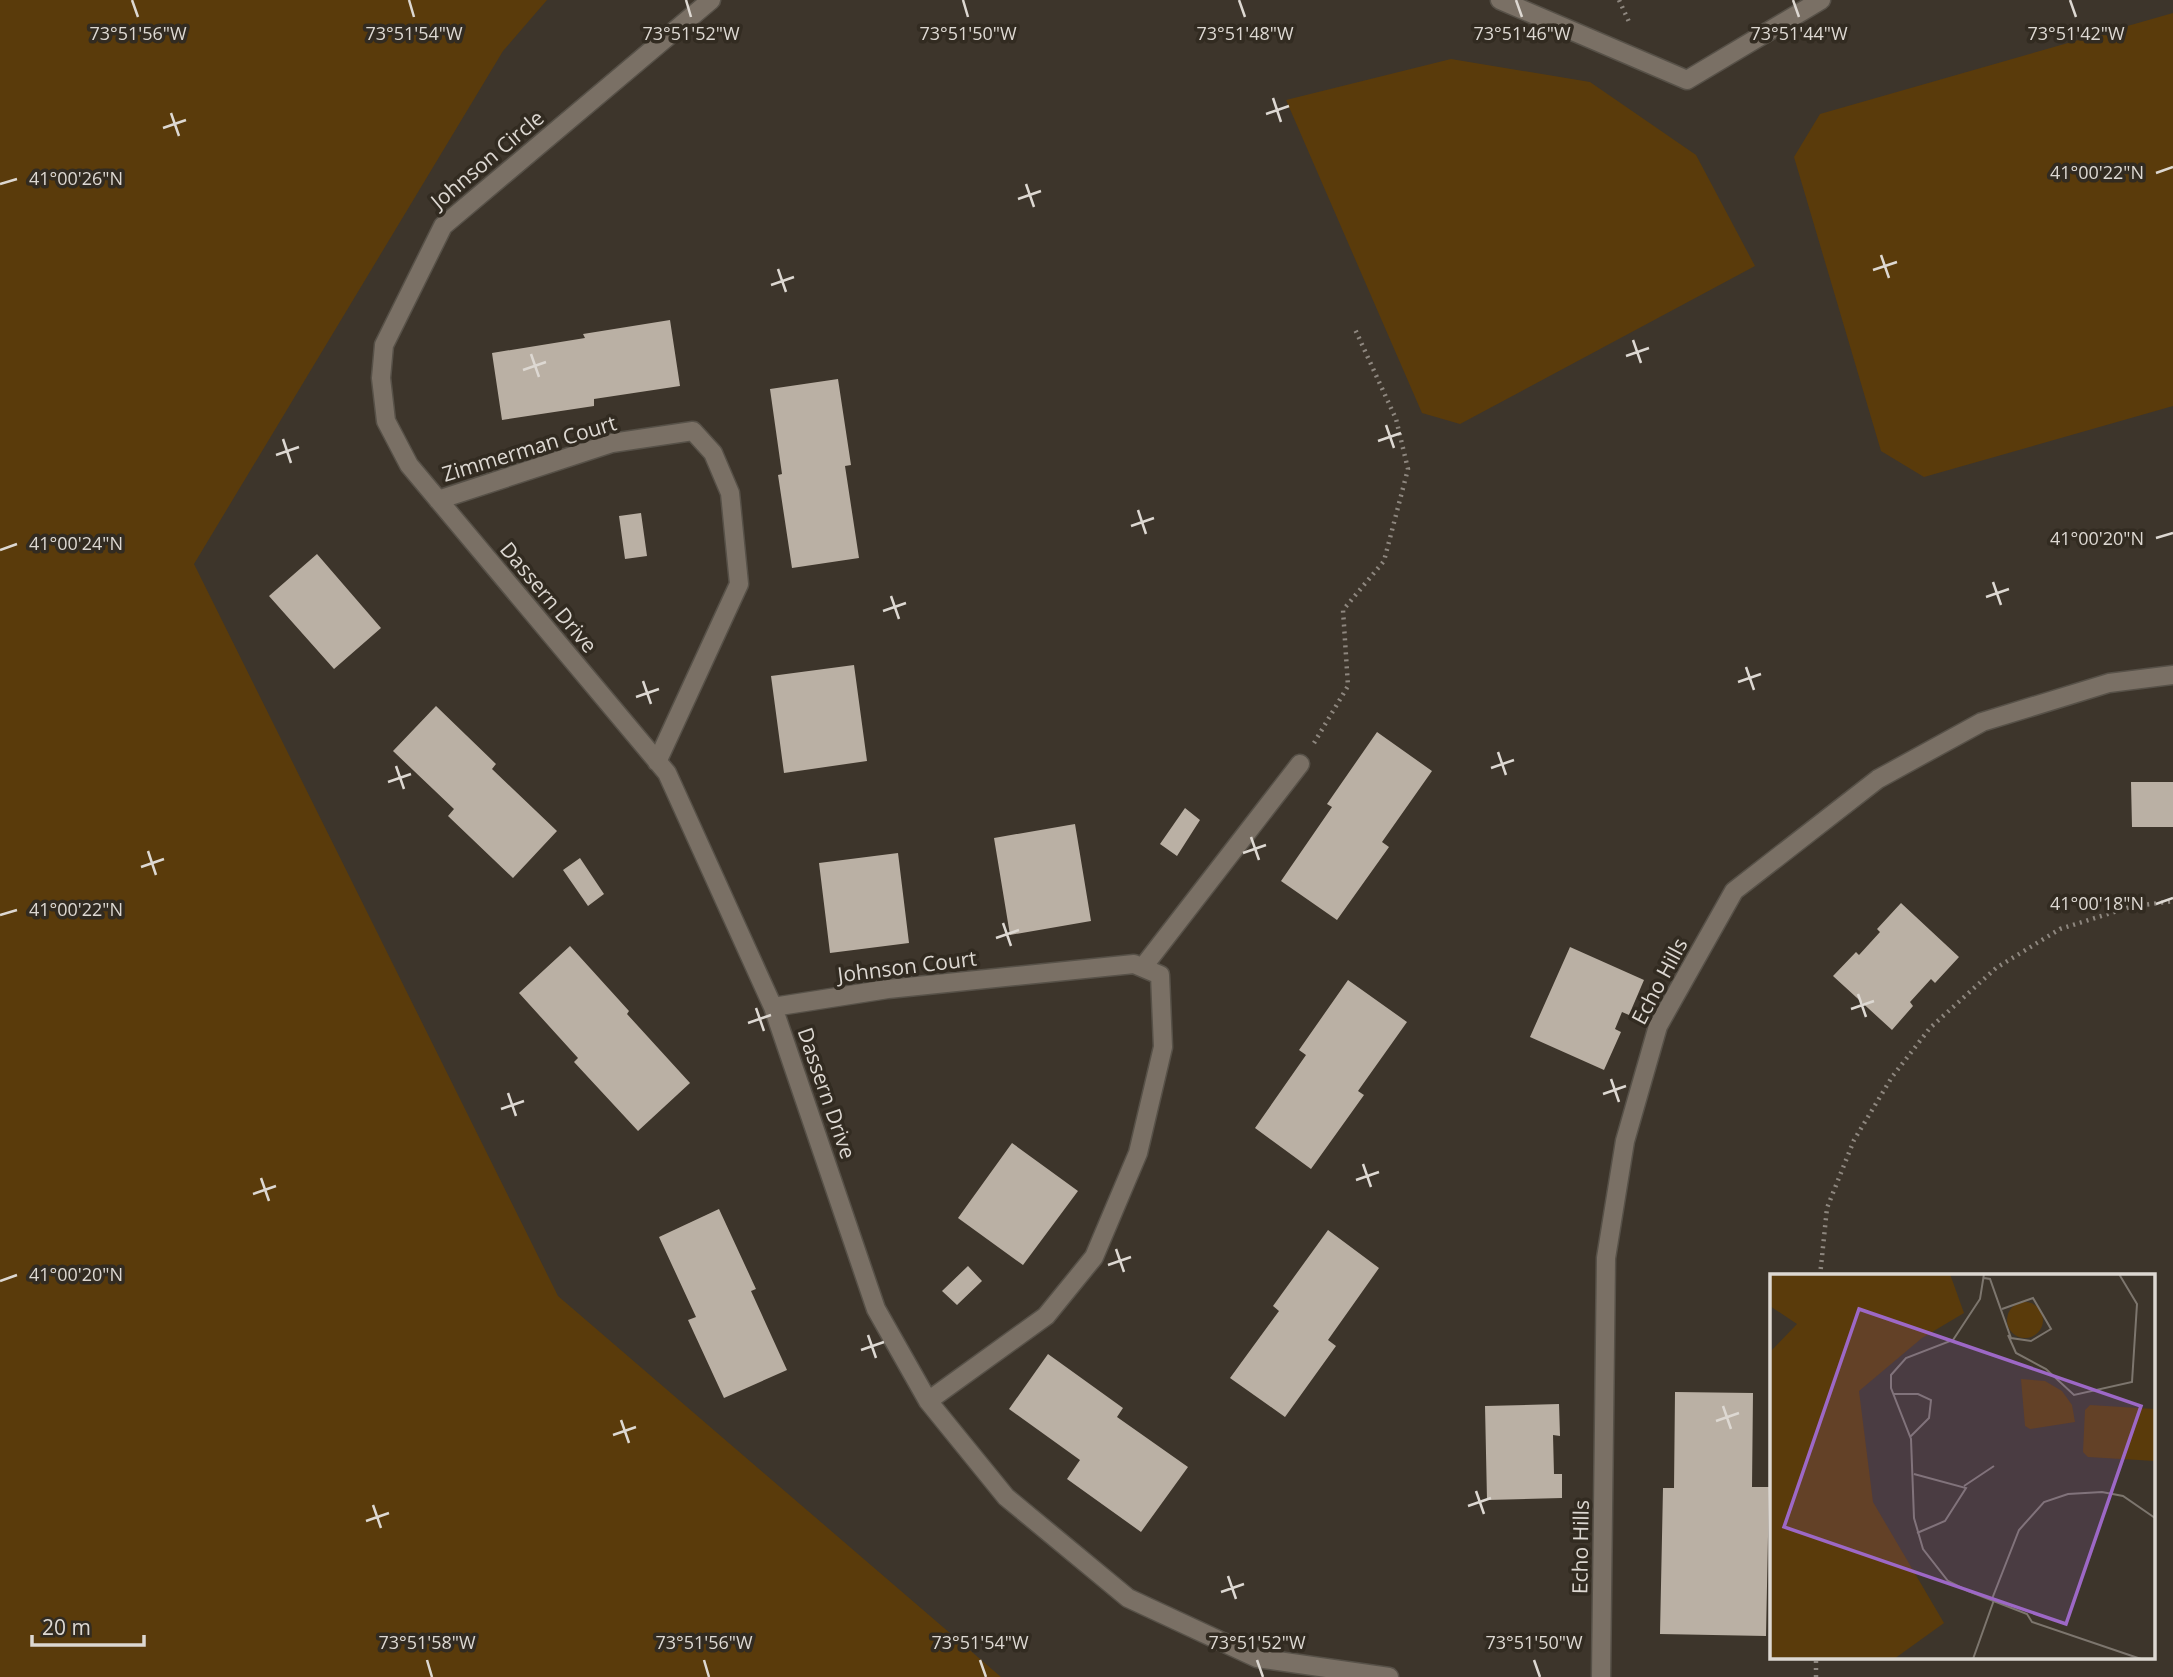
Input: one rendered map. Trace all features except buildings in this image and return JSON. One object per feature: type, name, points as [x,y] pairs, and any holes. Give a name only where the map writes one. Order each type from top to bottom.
[{"type":"street","name":"Johnson Circle","points":[[384,345],[443,226],[711,0]]},
{"type":"street","points":[[1500,0],[1687,80],[1821,0]]},
{"type":"street","name":"Dassern Drive","points":[[384,345],[381,378],[386,421],[409,465],[667,774],[773,1007],[876,1309],[928,1401],[1006,1497],[1128,1598],[1257,1658],[1389,1677]]},
{"type":"street","name":"Zimmerman Court","points":[[438,500],[612,443],[693,431],[713,453],[730,493],[739,584],[657,762]]},
{"type":"street","name":"Echo Hills","points":[[1601,1677],[1606,1258],[1625,1141],[1658,1026],[1734,891],[1878,779],[1982,722],[2109,683],[2173,675]]},
{"type":"street","points":[[928,1401],[1046,1316],[1094,1257],[1138,1153],[1163,1047],[1160,975],[1143,967],[1300,764]]},
{"type":"street","name":"Johnson Court","points":[[773,1007],[902,988],[1134,964],[1143,967]]},
{"type":"path","points":[[1300,764],[1348,686],[1343,610],[1384,561],[1408,469],[1396,419],[1354,327]]},
{"type":"path","points":[[1820,1274],[1827,1208],[1854,1140],[1892,1077],[1930,1028],[1996,968],[2060,929],[2130,907],[2173,901]]},
{"type":"shaded area","points":[[0,0],[547,0],[503,51],[194,564],[558,1296],[1001,1677],[0,1677]]},
{"type":"shaded area","points":[[2173,13],[2173,406],[1924,477],[1881,451],[1794,157],[1820,114]]},
{"type":"shaded area","points":[[1451,59],[1590,82],[1696,155],[1755,266],[1460,424],[1422,413],[1286,100]]}]
